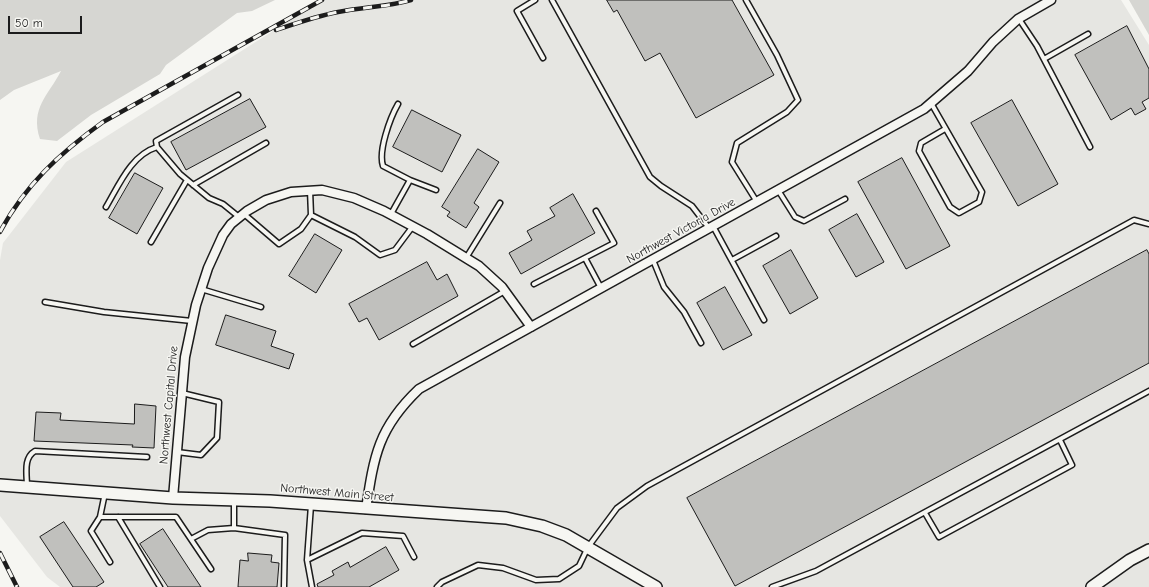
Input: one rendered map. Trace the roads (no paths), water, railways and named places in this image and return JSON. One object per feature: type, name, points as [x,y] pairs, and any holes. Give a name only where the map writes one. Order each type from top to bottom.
[{"type":"street","name":"Northwest Victoria Drive","points":[[366,509],[374,459],[378,445],[395,416],[411,397],[430,382],[924,109],[968,71],[993,42],[1019,18],[1051,0]]},
{"type":"street","name":"Northwest Capital Drive","points":[[173,498],[184,357],[192,321],[216,247],[223,235],[241,216],[256,205],[279,195],[310,190],[333,192],[354,198],[392,214],[479,266],[505,290],[530,327]]},
{"type":"street","name":"Northwest Main Street","points":[[0,485],[173,498],[311,504],[506,518],[542,526],[588,547],[656,587]]},
{"type":"street","points":[[1092,587],[1130,560],[1149,550]]},
{"type":"lane","points":[[535,0],[517,11],[543,58]]},
{"type":"lane","points":[[552,0],[650,177],[692,206],[711,228],[732,260],[764,320]]},
{"type":"lane","points":[[746,0],[777,55],[798,100],[787,112],[737,143],[732,162],[757,202]]},
{"type":"lane","points":[[1019,18],[1044,59],[1090,147]]},
{"type":"lane","points":[[1044,59],[1088,34]]},
{"type":"lane","points":[[238,95],[160,138],[156,141],[157,147],[193,185],[241,216],[279,244],[300,229],[311,215],[310,190]]},
{"type":"lane","points":[[930,103],[982,192],[979,202],[959,213],[950,207],[919,151],[920,143],[945,129]]},
{"type":"lane","points":[[398,104],[392,115],[382,153],[383,166],[410,180],[436,190]]},
{"type":"lane","points":[[193,185],[266,143]]},
{"type":"lane","points":[[106,207],[135,160],[149,149],[157,147]]},
{"type":"lane","points":[[150,242],[187,180]]},
{"type":"lane","points":[[392,214],[410,180]]},
{"type":"lane","points":[[778,190],[795,217],[804,221],[845,199]]},
{"type":"lane","points":[[466,258],[500,203]]},
{"type":"lane","points":[[534,284],[614,243],[596,210]]},
{"type":"lane","points":[[311,215],[355,237],[380,254],[395,250],[413,226]]},
{"type":"lane","points":[[438,587],[442,582],[478,565],[503,568],[536,580],[559,580],[579,566],[588,547],[617,508],[647,486],[1134,220],[1149,224]]},
{"type":"lane","points":[[732,260],[776,236]]},
{"type":"lane","points":[[585,258],[601,288]]},
{"type":"lane","points":[[652,260],[664,287],[684,312],[700,343]]},
{"type":"lane","points":[[202,288],[261,307]]},
{"type":"lane","points":[[413,344],[505,290]]},
{"type":"lane","points":[[45,302],[104,312],[192,321]]},
{"type":"lane","points":[[772,587],[816,572],[1149,391]]},
{"type":"lane","points":[[177,452],[201,455],[217,438],[219,402],[182,393]]},
{"type":"lane","points":[[925,513],[939,537],[1065,469],[1072,465],[1060,440]]},
{"type":"lane","points":[[27,487],[26,461],[30,454],[35,451],[147,457]]},
{"type":"lane","points":[[106,493],[100,517],[91,531],[110,562]]},
{"type":"lane","points":[[234,500],[234,528]]},
{"type":"lane","points":[[311,504],[307,560],[312,587]]},
{"type":"lane","points":[[100,517],[176,517],[211,569]]},
{"type":"lane","points":[[118,517],[160,587]]},
{"type":"lane","points":[[191,539],[208,530],[234,528],[285,535],[284,587]]},
{"type":"lane","points":[[307,560],[362,533],[403,536],[414,556]]},
{"type":"railway","points":[[0,232],[21,199],[45,171],[72,146],[103,122],[322,0]]},
{"type":"railway","points":[[276,30],[307,20],[347,10],[411,0]]},
{"type":"railway","points":[[0,553],[17,587]]}]
